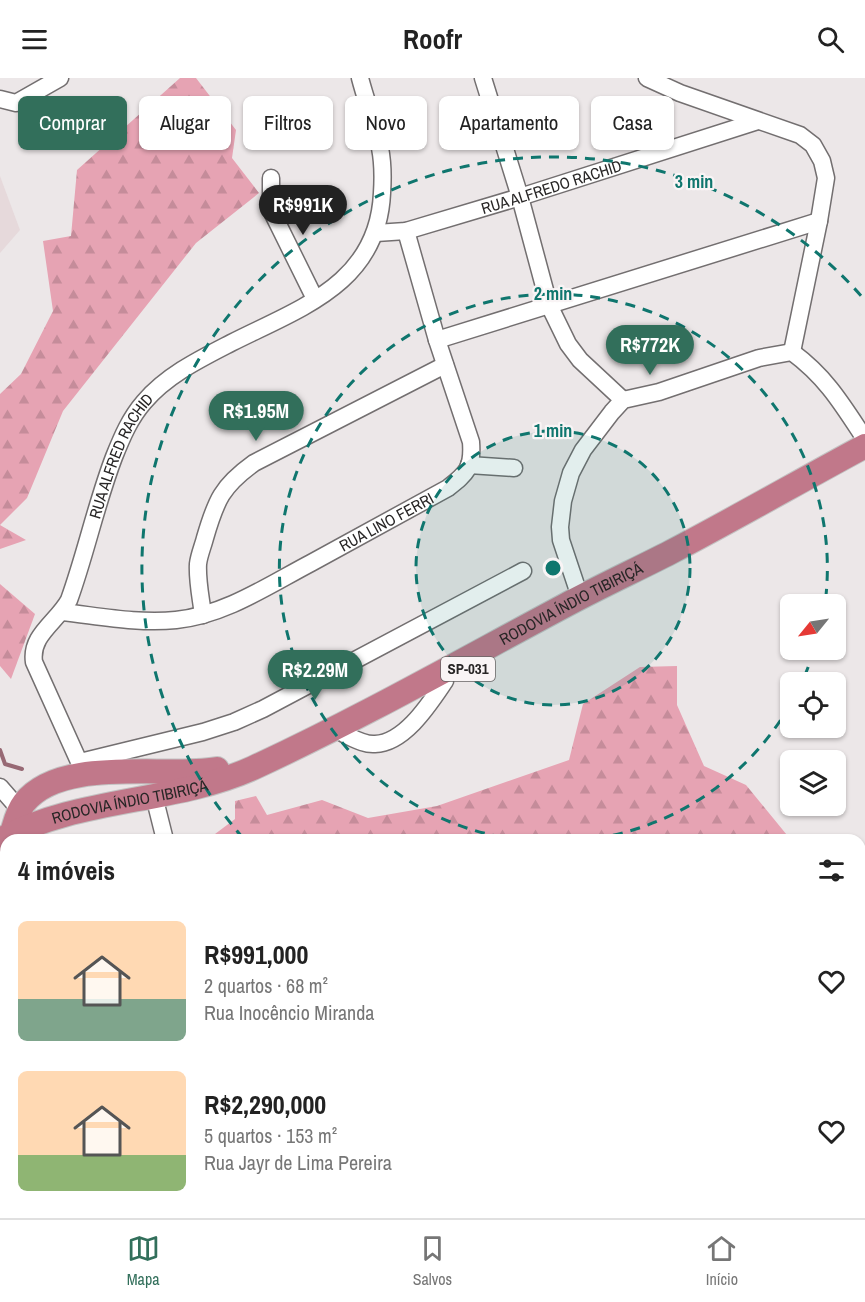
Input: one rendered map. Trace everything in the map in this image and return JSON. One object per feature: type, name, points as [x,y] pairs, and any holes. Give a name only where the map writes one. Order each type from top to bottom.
[{"type":"highway","name":"RODOVIA ÍNDIO TIBIRIÇÁ","points":[[24,834],[45,821],[104,805],[199,786],[251,769],[672,551],[865,446]]},
{"type":"highway","name":"RODOVIA ÍNDIO TIBIRIÇÁ","points":[[44,834],[226,787],[274,768],[344,734],[753,521],[865,458]]},
{"type":"highway","points":[[13,834],[20,810],[30,796],[42,787],[82,769],[190,772],[267,761]]},
{"type":"street","points":[[0,99],[16,102],[60,78]]},
{"type":"street","name":"RUA ALFRED RACHID","points":[[82,769],[34,662],[32,651],[37,639],[62,612],[76,582],[106,479],[126,427],[144,402],[163,384],[195,362],[315,299],[335,286],[354,269],[376,233],[382,204],[383,172],[380,147],[360,78]]},
{"type":"street","points":[[483,78],[520,197],[549,305],[568,344],[580,360],[623,400]]},
{"type":"street","points":[[647,78],[680,93],[800,135],[813,145],[822,161],[826,178],[792,352]]},
{"type":"street","name":"RUA ALFREDO RACHID","points":[[376,233],[406,231],[758,121]]},
{"type":"street","points":[[271,178],[270,203],[273,214],[315,299]]},
{"type":"street","points":[[437,340],[819,221]]},
{"type":"street","points":[[406,231],[437,340],[471,442],[470,465],[514,468]]},
{"type":"street","points":[[580,597],[561,540],[563,501],[571,473],[583,450],[623,400],[659,392],[759,358],[792,352],[813,367],[835,394],[865,439]]},
{"type":"street","points":[[203,615],[198,582],[198,563],[212,513],[221,493],[234,477],[254,463],[445,365]]},
{"type":"street","name":"RUA LINO FERRI","points":[[62,612],[145,620],[176,620],[203,615],[235,603],[448,488],[465,474],[470,465]]},
{"type":"street","points":[[82,769],[234,722],[263,709],[522,572]]},
{"type":"street","points":[[0,787],[20,810]]},
{"type":"street","points":[[156,804],[164,834]]},
{"type":"shaded area","points":[[0,176],[20,230],[0,253]]},
{"type":"green space","points":[[180,78],[196,78],[210,96],[160,96]]},
{"type":"green space","points":[[139,115],[139,150],[231,150],[231,124],[236,130],[232,158],[259,193],[196,243],[63,411],[27,498],[0,525],[0,394],[21,374],[53,311],[43,241],[71,236],[77,170],[99,150],[127,150],[127,125]]},
{"type":"green space","points":[[0,525],[26,540],[0,549]]},
{"type":"green space","points":[[0,584],[35,614],[11,679],[0,666]]},
{"type":"green space","points":[[677,666],[677,705],[704,766],[746,785],[786,834],[215,834],[235,819],[235,801],[256,796],[267,815],[322,800],[368,818],[437,806],[569,760],[583,704],[640,667]]},
{"type":"waterway","points":[[0,750],[5,764],[22,769]]}]
